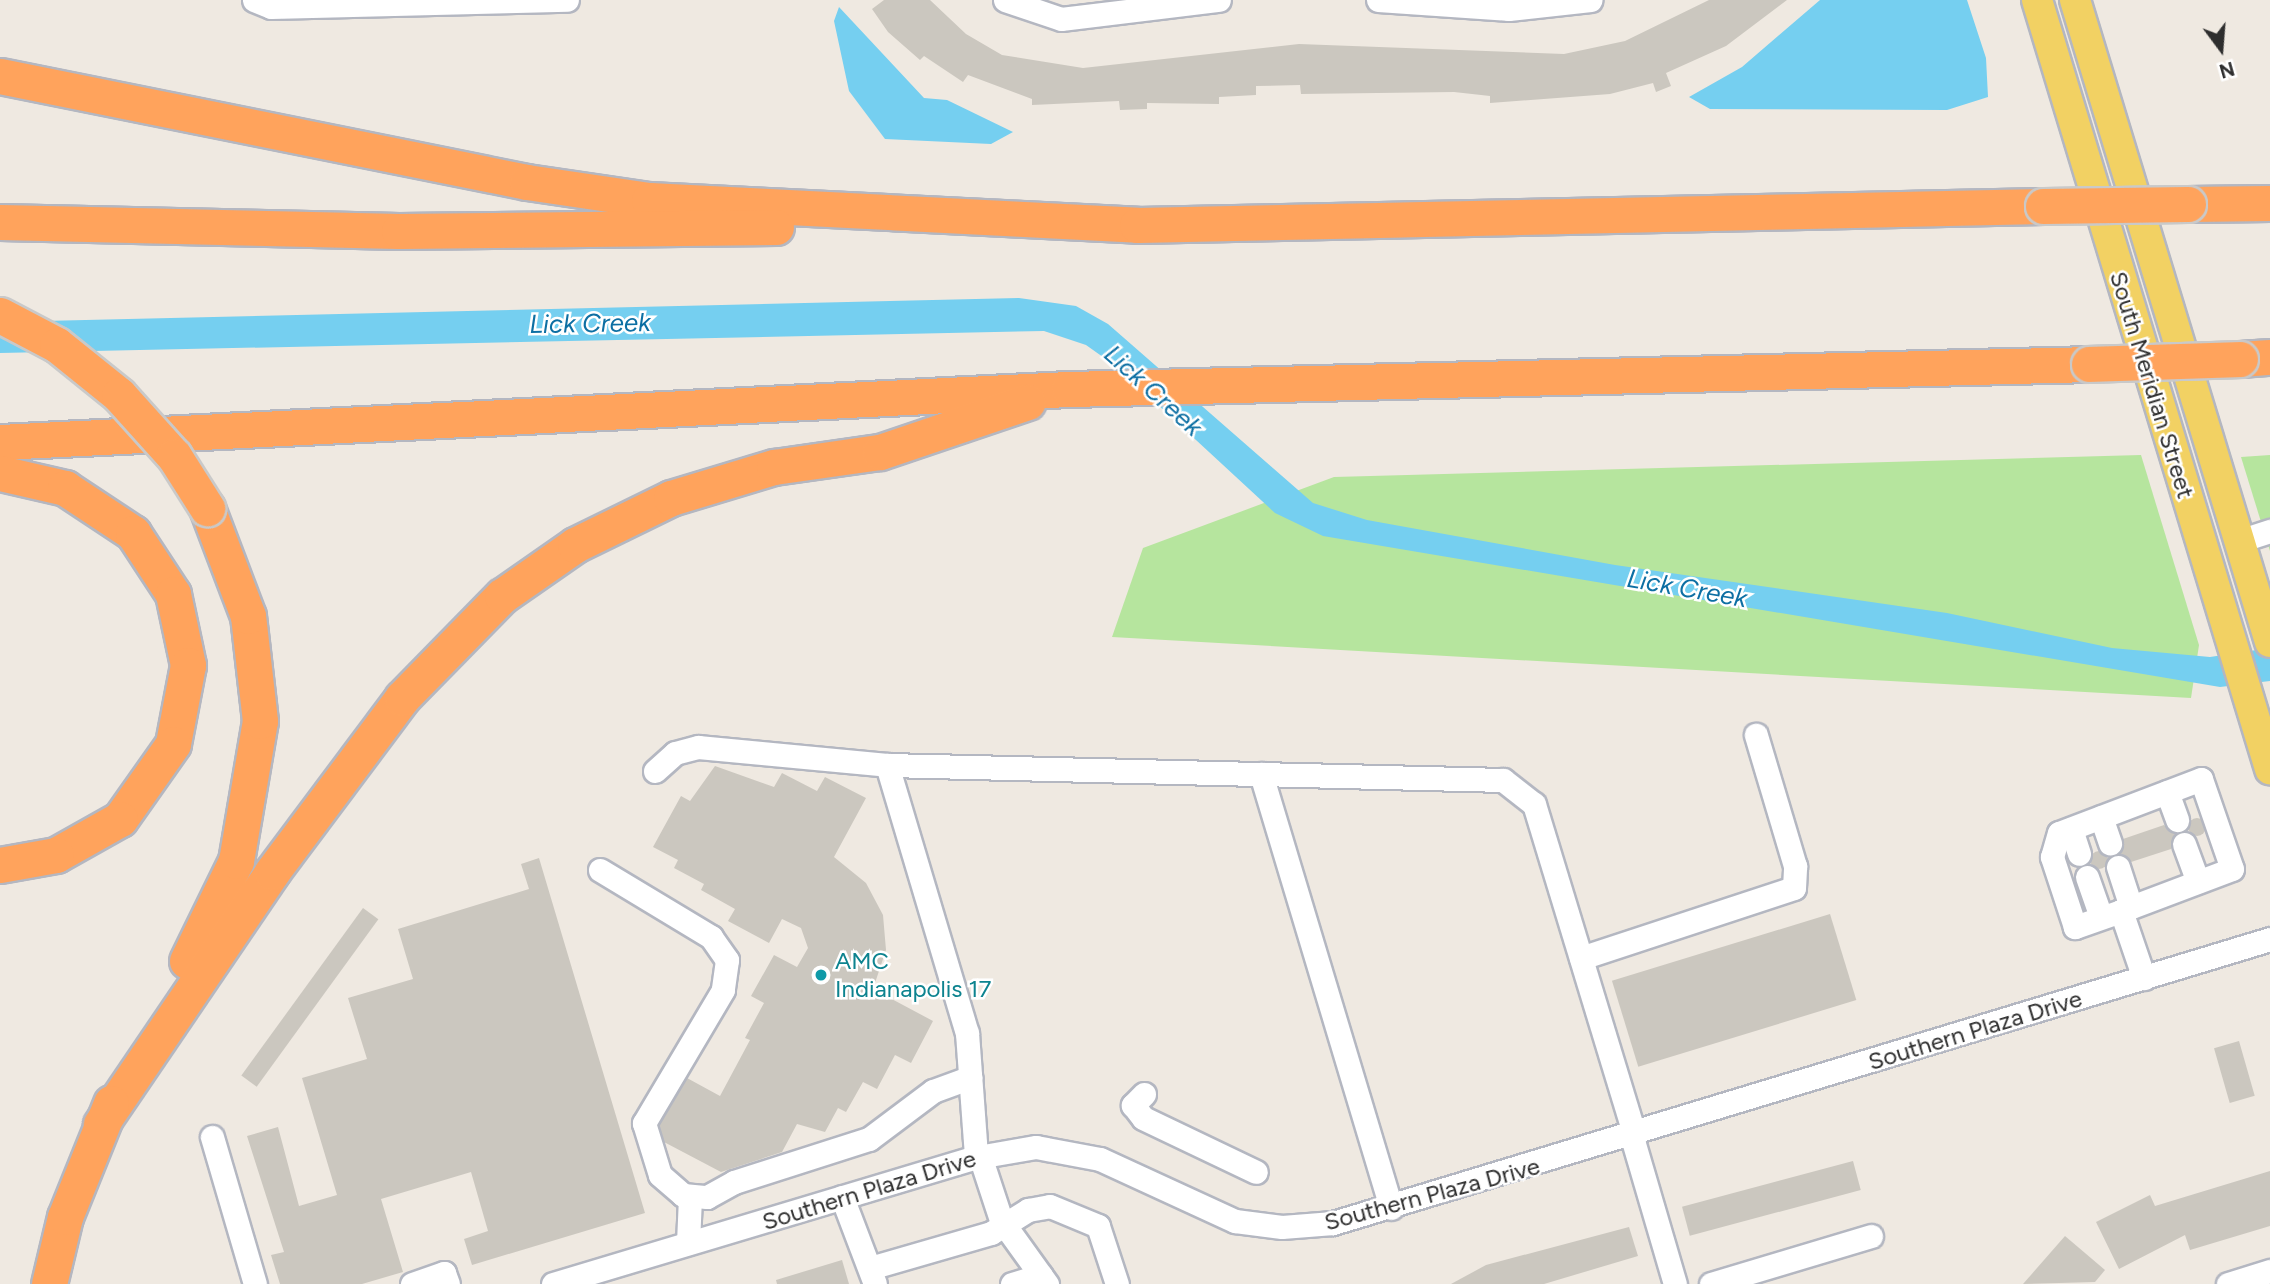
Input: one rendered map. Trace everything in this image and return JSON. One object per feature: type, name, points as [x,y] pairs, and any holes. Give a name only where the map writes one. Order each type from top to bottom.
[{"type":"highway","points":[[0,76],[614,197],[1151,225],[2270,203]]},
{"type":"highway","points":[[0,222],[399,232],[1045,220]]},
{"type":"highway","points":[[0,315],[57,345],[119,395],[162,441],[207,508],[236,574],[254,652],[260,722],[253,792],[219,903],[102,1124],[65,1217],[49,1284]]},
{"type":"highway","points":[[0,442],[1069,388],[1272,388],[1597,373],[2089,364],[2255,358]]},
{"type":"highway","points":[[102,1124],[272,872],[402,698],[502,596],[575,545],[671,498],[774,467],[880,452],[1069,388]]},
{"type":"highway","points":[[0,473],[65,488],[133,533],[173,594],[188,665],[173,744],[128,810],[56,855],[0,865]]},
{"type":"main road","name":"South Meridian Street","points":[[2037,0],[2270,769]]},
{"type":"main road","name":"South Meridian Street","points":[[2075,0],[2270,642]]},
{"type":"street","points":[[254,0],[271,7],[567,0]]},
{"type":"street","points":[[1004,0],[1061,19],[1220,0]]},
{"type":"street","points":[[1378,0],[1509,9],[1591,0]]},
{"type":"street","points":[[2239,541],[2270,531]]},
{"type":"street","points":[[1581,958],[1794,888],[1795,866],[1756,735]]},
{"type":"street","points":[[655,771],[675,753],[698,747],[887,765],[1261,774],[1515,785],[1534,804],[1675,1284]]},
{"type":"street","points":[[887,765],[967,1033],[978,1156],[1005,1226],[1044,1280],[1012,1284]]},
{"type":"street","points":[[1261,774],[1391,1208]]},
{"type":"street","points":[[2201,779],[2232,869],[2075,927],[2052,858],[2059,833],[2167,792],[2201,779]]},
{"type":"street","points":[[2167,792],[2176,820]]},
{"type":"street","points":[[2101,817],[2110,844]]},
{"type":"street","points":[[2071,829],[2079,854]]},
{"type":"street","points":[[2184,844],[2198,882]]},
{"type":"street","points":[[2118,867],[2118,911]]},
{"type":"street","points":[[600,870],[711,937],[727,960],[723,990],[644,1123],[660,1175],[690,1197],[707,1197],[734,1182],[869,1139],[933,1091],[971,1077]]},
{"type":"street","points":[[2087,877],[2118,911],[2144,978]]},
{"type":"street","name":"Southern Plaza Drive","points":[[553,1284],[978,1156],[1036,1147],[1079,1153],[1260,1226],[1311,1226],[1391,1208],[1633,1136],[2270,939]]},
{"type":"street","points":[[1144,1094],[1133,1105],[1143,1118],[1256,1172]]},
{"type":"street","points":[[212,1137],[255,1284]]},
{"type":"street","points":[[688,1243],[690,1197]]},
{"type":"street","points":[[842,1197],[872,1276],[1005,1226],[1038,1206],[1090,1219],[1102,1235],[1117,1284]]},
{"type":"street","points":[[1711,1284],[1871,1236]]},
{"type":"street","points":[[2228,1284],[2270,1272]]},
{"type":"street","points":[[412,1284],[446,1279]]},
{"type":"green space","points":[[2141,455],[2199,645],[2191,698],[1112,637],[1143,548],[1334,477]]},
{"type":"green space","points":[[2270,455],[2270,551],[2241,457]]},
{"type":"water","points":[[1820,0],[1967,0],[1986,58],[1988,97],[1947,110],[1710,109],[1689,97],[1742,67]]},
{"type":"water","points":[[839,7],[924,98],[947,100],[1013,132],[991,144],[885,139],[849,91],[834,21]]},
{"type":"water","name":"Lick Creek","points":[[1019,298],[1076,306],[1108,324],[1313,503],[1367,520],[1615,565],[1947,613],[2112,648],[2210,657],[2270,648],[2270,681],[2220,687],[1323,536],[1275,513],[1117,367],[1086,345],[1044,331],[0,353],[0,322]]},
{"type":"building","points":[[884,0],[930,0],[966,34],[1002,55],[1083,68],[1299,44],[1564,54],[1625,41],[1709,0],[1787,0],[1726,46],[1666,73],[1671,86],[1656,92],[1653,83],[1610,94],[1490,103],[1490,96],[1454,92],[1301,94],[1300,85],[1256,86],[1256,95],[1219,97],[1219,104],[1147,103],[1147,109],[1120,110],[1119,101],[1032,105],[1032,99],[968,75],[963,82],[924,56],[920,60],[888,32],[872,9]]},
{"type":"building","name":"AMC Indianapolis 17","points":[[715,766],[774,787],[782,773],[817,791],[825,777],[866,798],[834,857],[866,883],[883,915],[886,950],[873,989],[933,1021],[911,1063],[895,1055],[877,1089],[863,1082],[846,1112],[838,1108],[825,1132],[797,1124],[782,1152],[721,1172],[664,1142],[659,1125],[687,1078],[720,1096],[750,1040],[745,1038],[764,1003],[751,996],[774,955],[797,967],[808,948],[801,928],[782,919],[769,943],[728,921],[735,909],[701,890],[704,884],[674,868],[678,860],[653,847],[681,796],[690,801]]},
{"type":"building","points":[[2193,818],[2201,818],[2206,827],[2204,834],[2193,836],[2188,831],[2188,823]]},
{"type":"building","points":[[2164,825],[2175,834],[2171,849],[2131,862],[2119,853],[2123,839]]},
{"type":"building","points":[[2099,851],[2105,854],[2108,860],[2105,866],[2099,869],[2093,866],[2090,860],[2093,854]]},
{"type":"building","points":[[539,858],[645,1213],[472,1265],[464,1239],[488,1231],[471,1172],[381,1199],[403,1272],[362,1284],[280,1284],[271,1255],[284,1252],[247,1136],[278,1127],[299,1206],[337,1195],[302,1078],[367,1059],[348,998],[413,979],[398,929],[529,889],[521,864]]},
{"type":"building","points":[[363,908],[378,919],[257,1087],[241,1075]]},
{"type":"building","points":[[1830,914],[1856,1000],[1638,1067],[1612,981]]},
{"type":"building","points":[[2239,1041],[2255,1096],[2230,1103],[2214,1048]]},
{"type":"building","points":[[1853,1161],[1861,1190],[1690,1236],[1682,1207]]},
{"type":"building","points":[[2270,1171],[2270,1226],[2190,1250],[2185,1235],[2119,1269],[2096,1222],[2150,1195],[2155,1206]]},
{"type":"building","points":[[1629,1227],[1638,1256],[1544,1284],[1451,1284],[1486,1265]]},
{"type":"building","points":[[2065,1236],[2105,1270],[2095,1282],[2023,1284]]},
{"type":"building","points":[[842,1260],[849,1284],[777,1284],[776,1280]]},
{"type":"place","name":"AMC Indianapolis 17","points":[[821,975]]}]
